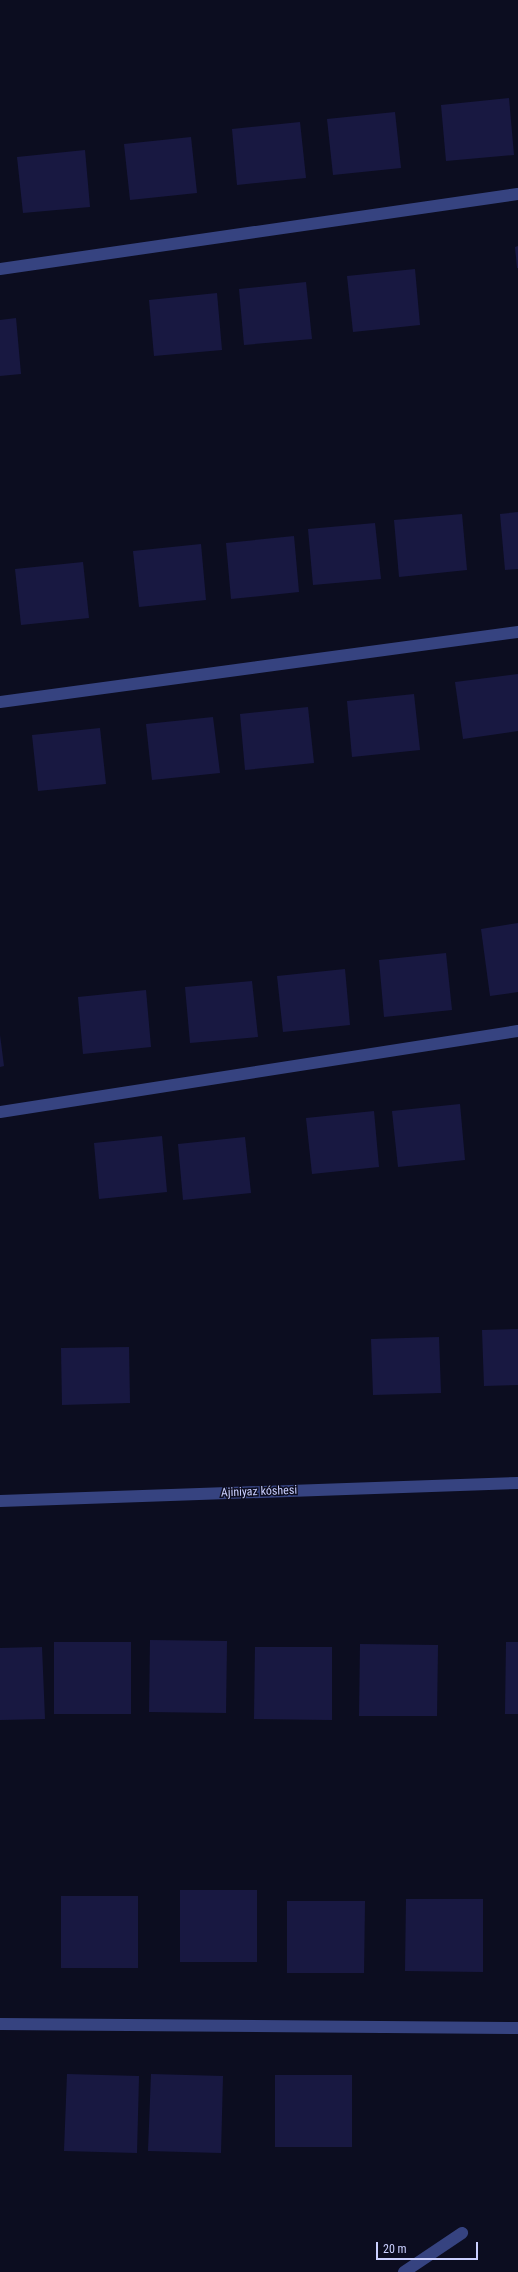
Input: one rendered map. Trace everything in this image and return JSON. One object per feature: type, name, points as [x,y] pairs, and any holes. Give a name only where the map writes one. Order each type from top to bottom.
[{"type":"street","points":[[0,269],[518,194]]},
{"type":"street","points":[[0,702],[518,632]]},
{"type":"street","points":[[0,1112],[518,1031]]},
{"type":"street","name":"Ajiniyaz kóshesi","points":[[0,1501],[518,1483]]},
{"type":"street","points":[[0,2024],[518,2028]]},
{"type":"street","points":[[404,2272],[462,2233]]},
{"type":"building","points":[[509,98],[514,155],[446,161],[441,105]]},
{"type":"building","points":[[395,112],[401,168],[333,175],[327,119]]},
{"type":"building","points":[[300,122],[306,178],[237,185],[232,129]]},
{"type":"building","points":[[191,137],[197,193],[130,200],[124,144]]},
{"type":"building","points":[[85,150],[90,207],[23,213],[17,157]]},
{"type":"building","points":[[518,246],[518,268],[517,268],[515,247]]},
{"type":"building","points":[[415,269],[420,325],[353,332],[347,276]]},
{"type":"building","points":[[306,282],[312,339],[244,345],[239,289]]},
{"type":"building","points":[[217,293],[222,350],[154,356],[149,300]]},
{"type":"building","points":[[16,318],[21,374],[0,376],[0,320]]},
{"type":"building","points":[[518,512],[518,569],[505,570],[500,514]]},
{"type":"building","points":[[462,514],[467,570],[399,577],[394,520]]},
{"type":"building","points":[[375,523],[381,579],[313,585],[308,529]]},
{"type":"building","points":[[294,536],[299,592],[231,599],[226,543]]},
{"type":"building","points":[[201,544],[206,600],[139,607],[133,551]]},
{"type":"building","points":[[83,562],[89,618],[21,625],[15,569]]},
{"type":"building","points":[[518,674],[518,731],[463,739],[455,682]]},
{"type":"building","points":[[414,694],[420,750],[352,757],[347,701]]},
{"type":"building","points":[[308,707],[314,763],[245,770],[240,714]]},
{"type":"building","points":[[213,717],[220,773],[152,780],[146,724]]},
{"type":"building","points":[[100,728],[106,784],[38,791],[32,735]]},
{"type":"building","points":[[518,923],[518,992],[490,996],[481,929]]},
{"type":"building","points":[[446,953],[452,1010],[384,1017],[379,960]]},
{"type":"building","points":[[345,969],[350,1025],[283,1032],[277,976]]},
{"type":"building","points":[[252,981],[258,1037],[190,1043],[185,987]]},
{"type":"building","points":[[146,990],[151,1047],[83,1054],[78,997]]},
{"type":"building","points":[[0,1035],[4,1066],[0,1067]]},
{"type":"building","points":[[460,1104],[465,1160],[398,1167],[392,1111]]},
{"type":"building","points":[[374,1111],[379,1167],[312,1174],[306,1118]]},
{"type":"building","points":[[162,1136],[167,1192],[99,1199],[94,1143]]},
{"type":"building","points":[[245,1137],[251,1193],[183,1200],[178,1144]]},
{"type":"building","points":[[518,1329],[518,1385],[484,1386],[482,1330]]},
{"type":"building","points":[[439,1337],[441,1393],[373,1395],[371,1339]]},
{"type":"building","points":[[129,1347],[130,1403],[62,1405],[61,1348]]},
{"type":"building","points":[[150,1640],[227,1641],[226,1713],[149,1712]]},
{"type":"building","points":[[54,1642],[131,1642],[131,1714],[54,1714]]},
{"type":"building","points":[[506,1642],[518,1642],[518,1714],[505,1714]]},
{"type":"building","points":[[360,1644],[438,1645],[437,1716],[359,1716]]},
{"type":"building","points":[[42,1647],[45,1719],[0,1720],[0,1648]]},
{"type":"building","points":[[255,1647],[332,1647],[332,1720],[254,1719]]},
{"type":"building","points":[[180,1890],[257,1890],[257,1962],[180,1962]]},
{"type":"building","points":[[61,1896],[138,1896],[138,1968],[61,1968]]},
{"type":"building","points":[[406,1899],[483,1899],[483,1972],[405,1971]]},
{"type":"building","points":[[287,1901],[365,1901],[364,1973],[287,1973]]},
{"type":"building","points":[[67,2074],[139,2076],[137,2153],[64,2151]]},
{"type":"building","points":[[151,2074],[223,2076],[221,2153],[148,2151]]},
{"type":"building","points":[[275,2075],[352,2075],[352,2147],[275,2147]]}]
